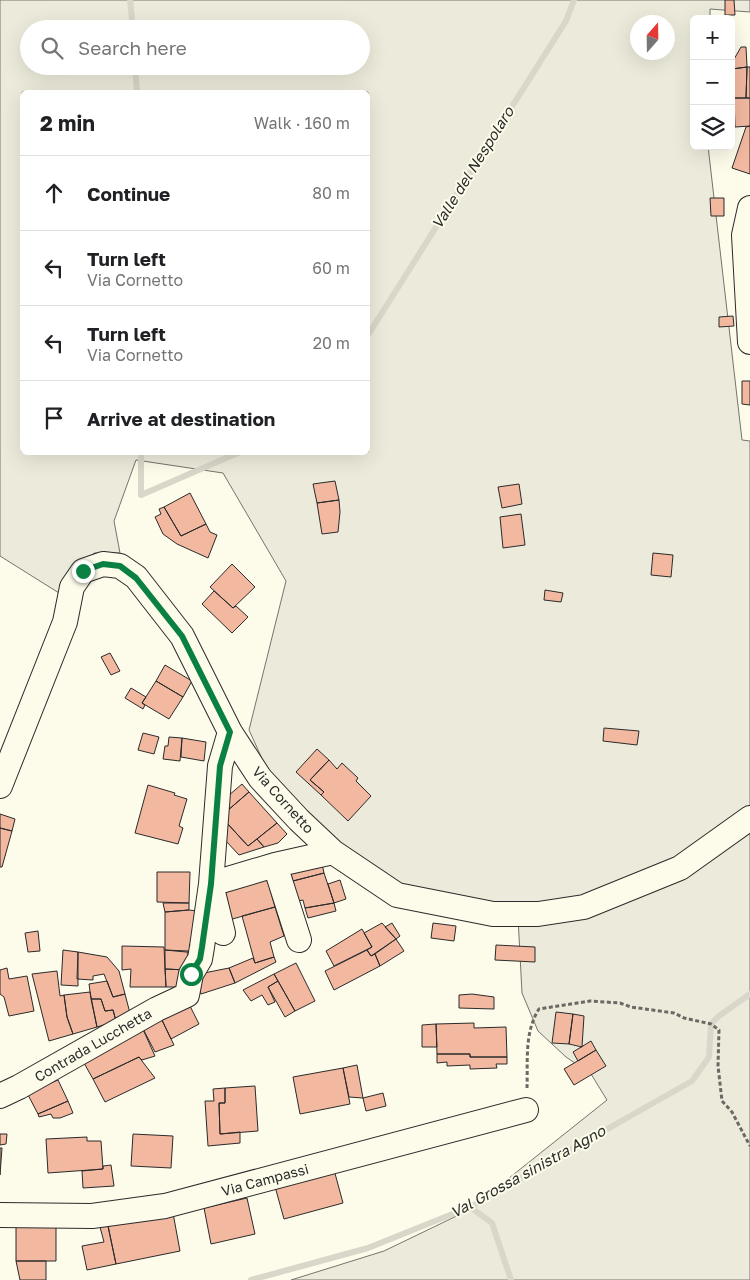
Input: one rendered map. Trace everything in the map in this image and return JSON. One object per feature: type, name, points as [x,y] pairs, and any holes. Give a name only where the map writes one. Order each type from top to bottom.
[{"type":"street","points":[[750,208],[744,235],[750,342]]},
{"type":"street","name":"Via Cornetto","points":[[0,786],[65,622],[72,587],[83,571],[103,564],[120,566],[136,578],[182,636],[230,732],[260,778],[332,852],[397,895],[493,914],[538,914],[584,908],[680,868],[750,818]]},
{"type":"street","points":[[223,933],[211,884],[220,766],[230,732]]},
{"type":"street","points":[[211,884],[275,865],[332,852]]},
{"type":"street","points":[[275,865],[299,940]]},
{"type":"street","name":"Contrada Lucchetta","points":[[0,1096],[157,1008],[187,994],[191,974],[200,959],[211,884]]},
{"type":"street","name":"Via Campassi","points":[[0,1215],[92,1216],[164,1206],[526,1110]]},
{"type":"path","points":[[526,1110],[528,1034],[533,1018],[539,1009],[590,1001],[620,1003],[631,1007],[674,1013],[684,1018],[711,1024],[719,1030],[718,1066],[722,1101],[732,1112],[750,1146]]},
{"type":"shaded area","points":[[0,0],[750,0],[750,12],[710,9],[710,15],[690,15],[690,150],[708,150],[742,440],[750,441],[750,1280],[291,1280],[384,1251],[469,1210],[607,1100],[591,1074],[566,1057],[538,1031],[522,993],[518,917],[383,883],[270,776],[249,730],[286,581],[223,473],[136,460],[114,521],[120,553],[94,553],[74,573],[67,598],[0,556]]},
{"type":"building","points":[[725,0],[734,0],[735,15],[725,15]]},
{"type":"building","points":[[741,47],[746,47],[747,67],[735,69],[735,58]]},
{"type":"building","points":[[747,67],[750,67],[750,98],[746,98]]},
{"type":"building","points":[[747,67],[746,98],[735,98],[735,69]]},
{"type":"building","points":[[735,98],[750,98],[750,126],[735,127]]},
{"type":"building","points":[[750,126],[750,174],[732,168],[746,127]]},
{"type":"building","points":[[710,198],[724,198],[724,216],[711,216]]},
{"type":"building","points":[[733,316],[734,326],[719,327],[719,317]]},
{"type":"building","points":[[742,381],[750,381],[750,405],[742,404]]},
{"type":"building","points":[[335,481],[339,500],[317,503],[313,484]]},
{"type":"building","points":[[519,484],[522,504],[502,508],[498,487]]},
{"type":"building","points":[[190,493],[206,524],[181,536],[164,507]]},
{"type":"building","points":[[339,500],[338,532],[322,534],[317,503]]},
{"type":"building","points":[[164,507],[181,536],[206,524],[210,532],[217,535],[208,558],[177,544],[163,534],[155,517],[161,514],[159,509]]},
{"type":"building","points":[[521,514],[525,545],[503,548],[500,517]]},
{"type":"building","points":[[653,553],[673,555],[671,577],[651,575]]},
{"type":"building","points":[[232,564],[255,587],[233,608],[210,587]]},
{"type":"building","points":[[545,590],[563,593],[561,602],[544,600]]},
{"type":"building","points":[[214,591],[233,608],[236,606],[248,617],[232,633],[202,604]]},
{"type":"building","points":[[110,653],[120,671],[111,675],[101,657]]},
{"type":"building","points":[[165,665],[192,681],[183,697],[156,681]]},
{"type":"building","points":[[156,681],[183,697],[169,719],[142,703]]},
{"type":"building","points":[[131,688],[146,697],[142,703],[145,705],[143,709],[125,698]]},
{"type":"building","points":[[604,728],[639,731],[637,745],[603,741]]},
{"type":"building","points":[[143,733],[159,737],[154,754],[138,750]]},
{"type":"building","points":[[169,737],[182,738],[180,761],[163,759]]},
{"type":"building","points":[[182,738],[206,742],[204,761],[181,757]]},
{"type":"building","points":[[317,749],[329,760],[310,780],[324,792],[321,795],[296,772]]},
{"type":"building","points":[[329,760],[337,769],[342,763],[358,778],[356,781],[371,796],[348,821],[321,795],[324,792],[310,780]]},
{"type":"building","points":[[242,784],[249,792],[227,811],[228,796]]},
{"type":"building","points":[[148,785],[175,793],[174,795],[187,799],[179,826],[183,828],[178,844],[135,833]]},
{"type":"building","points":[[249,792],[277,823],[248,846],[226,822],[227,811]]},
{"type":"building","points":[[0,814],[15,819],[12,831],[0,828]]},
{"type":"building","points":[[226,822],[248,846],[257,839],[264,847],[239,855],[225,840]]},
{"type":"building","points":[[277,823],[287,834],[278,843],[264,847],[257,839]]},
{"type":"building","points":[[0,828],[12,831],[2,867],[0,867]]},
{"type":"building","points":[[321,859],[324,873],[293,881],[289,868]]},
{"type":"building","points":[[157,872],[190,872],[189,903],[157,902]]},
{"type":"building","points":[[324,873],[334,903],[305,908],[303,900],[298,901],[293,881]]},
{"type":"building","points":[[266,875],[275,907],[229,920],[220,888]]},
{"type":"building","points":[[340,880],[346,899],[334,903],[328,884]]},
{"type":"building","points":[[163,903],[189,903],[189,910],[165,912]]},
{"type":"building","points":[[334,903],[336,911],[308,918],[305,908]]},
{"type":"building","points":[[275,907],[284,936],[270,942],[274,957],[255,963],[242,916]]},
{"type":"building","points":[[197,911],[197,953],[165,950],[165,912]]},
{"type":"building","points":[[382,923],[396,939],[371,956],[367,950],[372,947],[364,933]]},
{"type":"building","points":[[392,923],[400,936],[396,939],[385,927]]},
{"type":"building","points":[[433,923],[456,926],[454,941],[431,938]]},
{"type":"building","points":[[362,929],[372,947],[334,966],[326,951]]},
{"type":"building","points":[[38,931],[40,951],[28,952],[25,933]]},
{"type":"building","points":[[396,939],[404,951],[380,966],[375,954]]},
{"type":"building","points":[[496,945],[535,947],[535,962],[495,960]]},
{"type":"building","points":[[122,946],[164,947],[166,987],[130,987],[131,969],[122,970]]},
{"type":"building","points":[[63,950],[78,952],[78,986],[61,985]]},
{"type":"building","points":[[165,950],[188,951],[187,970],[165,969]]},
{"type":"building","points":[[367,950],[371,956],[375,954],[380,966],[334,990],[325,971]]},
{"type":"building","points":[[78,952],[107,957],[119,971],[125,994],[113,997],[104,974],[93,976],[93,980],[77,979]]},
{"type":"building","points":[[274,957],[276,962],[235,983],[229,968],[253,958],[255,963]]},
{"type":"building","points":[[296,963],[315,1001],[295,1011],[274,974]]},
{"type":"building","points":[[7,968],[9,979],[27,976],[34,1011],[9,1016],[4,997],[0,994],[0,970]]},
{"type":"building","points":[[229,968],[235,983],[201,994],[194,975]]},
{"type":"building","points":[[165,969],[187,970],[186,987],[166,987]]},
{"type":"building","points":[[57,971],[60,996],[64,995],[67,1017],[73,1034],[49,1041],[32,974]]},
{"type":"building","points":[[274,974],[278,981],[268,987],[275,1002],[268,1005],[262,995],[251,1001],[243,990]]},
{"type":"building","points":[[107,981],[113,997],[125,994],[131,1017],[116,1021],[113,1010],[105,1011],[101,999],[91,999],[89,984]]},
{"type":"building","points":[[278,981],[295,1011],[285,1017],[268,987]]},
{"type":"building","points":[[90,992],[97,1027],[73,1034],[67,1017],[64,995]]},
{"type":"building","points":[[472,994],[494,997],[494,1009],[459,1008],[459,995]]},
{"type":"building","points":[[91,999],[101,999],[105,1011],[113,1010],[116,1021],[97,1027]]},
{"type":"building","points":[[190,1006],[199,1024],[171,1039],[160,1016]]},
{"type":"building","points":[[556,1012],[573,1014],[569,1044],[552,1043]]},
{"type":"building","points":[[573,1014],[584,1016],[582,1047],[569,1044]]},
{"type":"building","points":[[160,1016],[174,1045],[155,1052],[141,1025]]},
{"type":"building","points":[[474,1023],[474,1028],[506,1027],[507,1057],[470,1057],[470,1054],[437,1054],[436,1024]]},
{"type":"building","points":[[436,1024],[437,1047],[422,1047],[422,1025]]},
{"type":"building","points":[[141,1025],[155,1056],[142,1060],[139,1057],[93,1079],[80,1056]]},
{"type":"building","points":[[591,1041],[596,1050],[578,1061],[573,1052]]},
{"type":"building","points":[[596,1050],[606,1066],[574,1085],[564,1069]]},
{"type":"building","points":[[437,1054],[470,1054],[470,1057],[507,1057],[507,1064],[496,1064],[497,1068],[470,1069],[470,1065],[447,1066],[447,1062],[437,1063]]},
{"type":"building","points":[[139,1057],[155,1078],[105,1102],[93,1079]]},
{"type":"building","points":[[357,1065],[363,1098],[349,1097],[343,1068]]},
{"type":"building","points":[[343,1068],[350,1104],[300,1114],[293,1077]]},
{"type":"building","points":[[58,1080],[68,1101],[38,1114],[27,1093]]},
{"type":"building","points":[[255,1086],[258,1131],[220,1134],[219,1103],[225,1103],[225,1088]]},
{"type":"building","points":[[225,1088],[225,1103],[219,1103],[220,1134],[240,1132],[240,1143],[208,1146],[205,1101],[214,1101],[213,1089]]},
{"type":"building","points":[[383,1093],[386,1106],[366,1111],[363,1098]]},
{"type":"building","points":[[68,1101],[73,1113],[60,1118],[53,1118],[51,1114],[39,1117],[38,1114]]},
{"type":"building","points":[[0,1134],[7,1134],[6,1144],[0,1145]]},
{"type":"building","points":[[133,1134],[173,1136],[171,1168],[131,1166]]},
{"type":"building","points":[[87,1137],[87,1141],[101,1141],[103,1169],[48,1173],[46,1139]]},
{"type":"building","points":[[0,1148],[2,1148],[0,1175]]},
{"type":"building","points":[[111,1165],[114,1186],[83,1188],[82,1171],[103,1169],[103,1166]]},
{"type":"building","points":[[333,1166],[343,1203],[284,1219],[274,1183]]},
{"type":"building","points":[[247,1198],[255,1234],[211,1244],[204,1208]]},
{"type":"building","points":[[173,1213],[180,1251],[116,1264],[108,1226]]},
{"type":"building","points":[[16,1224],[56,1224],[56,1261],[16,1261]]},
{"type":"building","points":[[108,1226],[116,1264],[87,1270],[82,1246],[104,1242],[100,1227]]},
{"type":"building","points":[[16,1261],[46,1261],[46,1280],[20,1280]]},
{"type":"waterway","points":[[130,0],[132,20]]},
{"type":"waterway","name":"Valle del Nespolaro","points":[[370,332],[566,21],[574,0]]},
{"type":"waterway","points":[[136,75],[137,90]]},
{"type":"waterway","name":"Valle del Nespolaro","points":[[141,455],[141,495],[233,455]]},
{"type":"waterway","name":"Val Grossa sinistra Agno","points":[[251,1280],[368,1248],[470,1207],[692,1081],[709,1057],[711,1024],[750,994]]},
{"type":"waterway","points":[[470,1207],[492,1223],[511,1280]]},
{"type":"route","points":[[83,571],[103,564],[120,566],[136,578],[182,636],[230,732],[220,766],[211,884],[202,947],[200,959],[191,974]]}]
